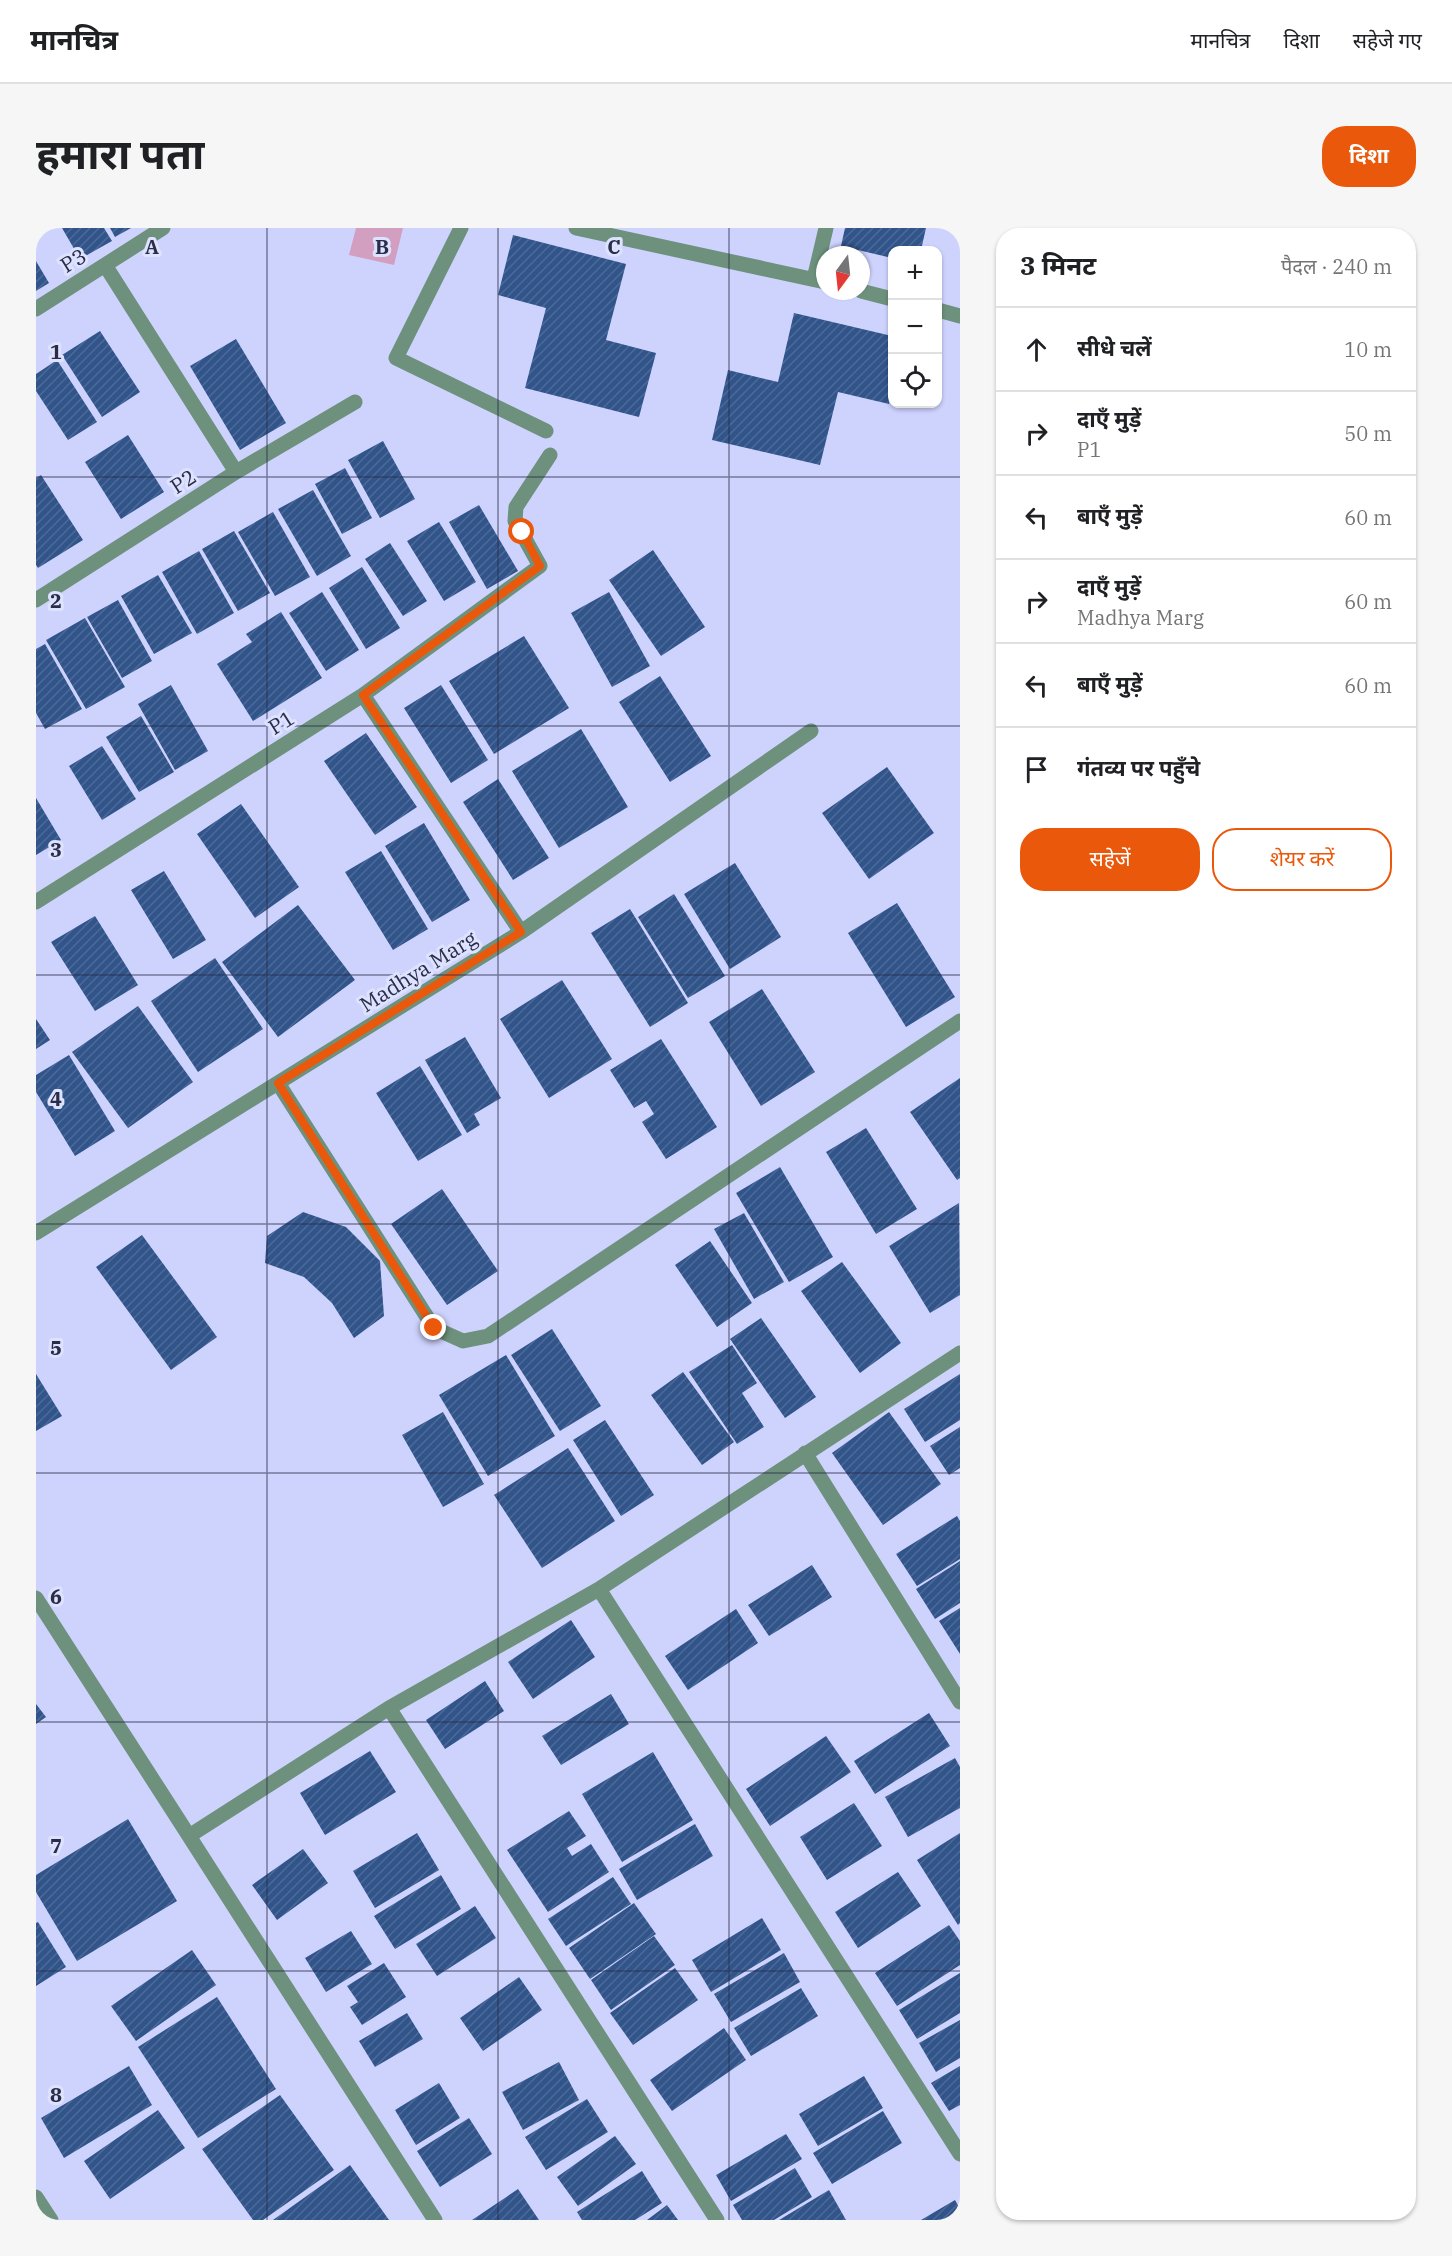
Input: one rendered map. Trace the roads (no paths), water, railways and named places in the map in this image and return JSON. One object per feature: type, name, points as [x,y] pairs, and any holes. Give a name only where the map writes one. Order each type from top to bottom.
[{"type":"street","name":"P3","points":[[36,309],[163,228]]},
{"type":"street","points":[[461,228],[396,358],[546,431]]},
{"type":"street","points":[[576,228],[816,280]]},
{"type":"street","points":[[824,246],[826,228]]},
{"type":"street","points":[[105,265],[236,472]]},
{"type":"street","points":[[870,293],[888,298]]},
{"type":"street","points":[[942,311],[960,316]]},
{"type":"street","name":"P2","points":[[36,600],[236,472],[355,402]]},
{"type":"street","name":"P1","points":[[36,902],[363,695],[540,566],[515,521],[516,507],[550,455]]},
{"type":"street","points":[[363,695],[521,932]]},
{"type":"street","name":"Madhya Marg","points":[[36,1233],[521,932],[811,731]]},
{"type":"street","points":[[278,1083],[434,1328],[463,1341],[488,1336],[960,1021]]},
{"type":"street","points":[[189,1836],[389,1708],[599,1589],[960,1353]]},
{"type":"street","points":[[805,1453],[960,1702]]},
{"type":"street","points":[[599,1589],[960,2154]]},
{"type":"street","points":[[36,1598],[435,2220]]},
{"type":"street","points":[[389,1708],[717,2220]]},
{"type":"street","points":[[36,2197],[51,2220]]}]
